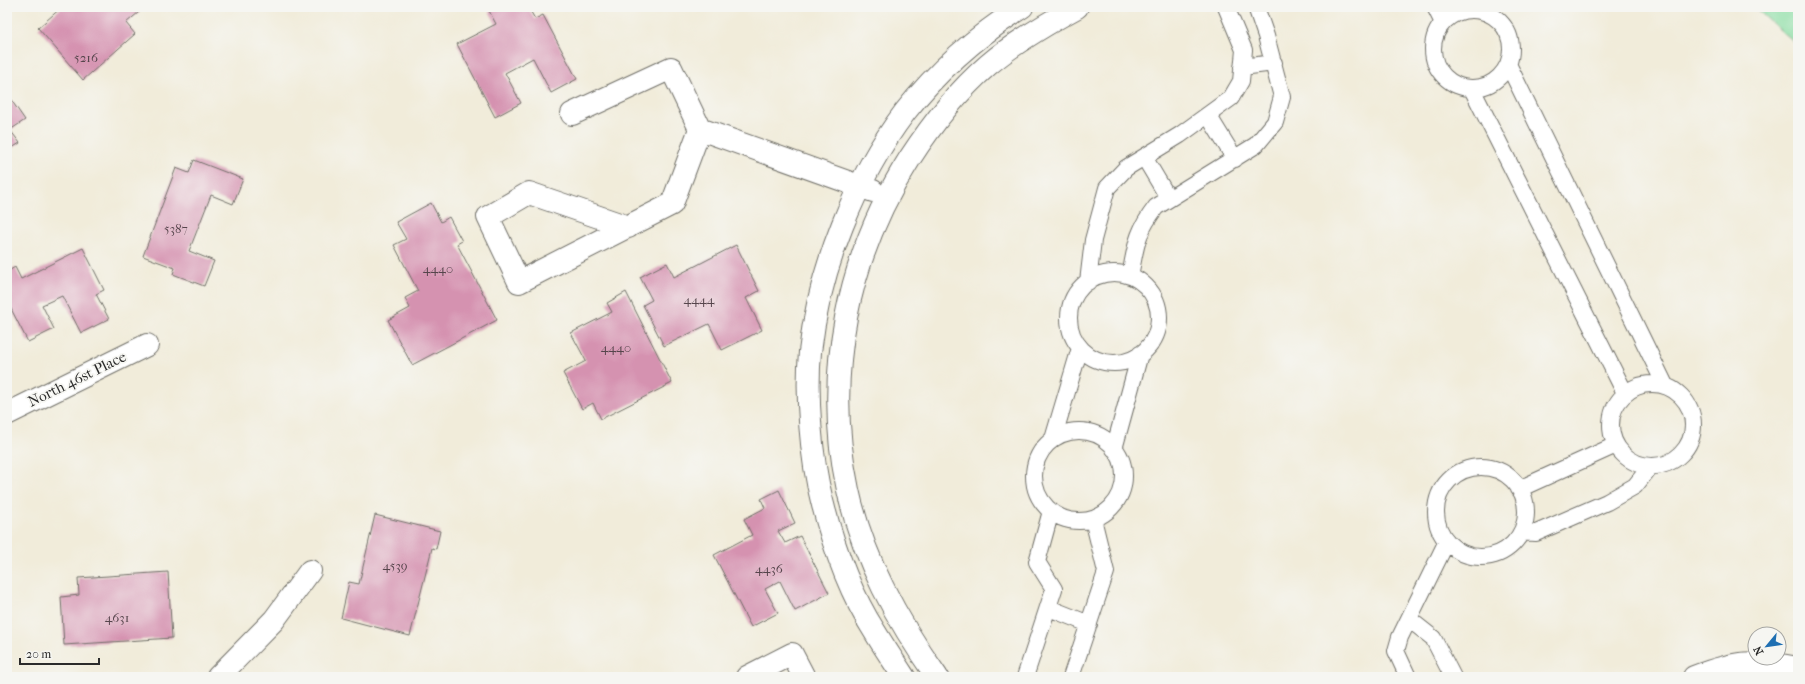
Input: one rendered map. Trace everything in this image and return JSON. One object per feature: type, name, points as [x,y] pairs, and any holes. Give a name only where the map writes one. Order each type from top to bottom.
[{"type":"street","points":[[904,677],[874,631],[850,583],[837,550],[821,500],[812,450],[809,402],[810,353],[818,306],[826,272],[839,234],[861,186],[889,136],[905,113],[930,83],[999,22],[1022,7]]},
{"type":"street","points":[[931,674],[883,590],[867,551],[848,490],[838,408],[838,375],[841,338],[861,256],[874,222],[887,196],[932,125],[956,97],[988,65],[1015,44],[1077,7]]},
{"type":"street","points":[[572,114],[671,68],[700,129],[887,196]]},
{"type":"street","points":[[628,227],[529,193],[488,217],[519,282],[628,227],[672,204],[700,129]]},
{"type":"street","name":"North 46st Place","points":[[7,414],[147,345]]},
{"type":"street","points":[[218,677],[274,620],[310,571]]},
{"type":"street","points":[[747,677],[792,654],[804,677]]},
{"type":"street","points":[[1694,677],[1731,664],[1753,662],[1798,668]]},
{"type":"lane","points":[[1088,282],[1093,240],[1107,188],[1126,168],[1208,115],[1231,98],[1241,81],[1244,50],[1226,7]]},
{"type":"lane","points":[[1130,276],[1137,237],[1146,220],[1156,207],[1256,146],[1275,122],[1282,97],[1274,63],[1256,7]]},
{"type":"lane","points":[[1435,7],[1443,22]]},
{"type":"lane","points":[[1465,11],[1488,11],[1500,22],[1507,32],[1510,45],[1510,58],[1508,64],[1497,80],[1485,86],[1472,89],[1459,87],[1448,80],[1439,71],[1434,59],[1433,46],[1436,33],[1443,22],[1453,15],[1465,11]]},
{"type":"lane","points":[[1242,67],[1274,63]]},
{"type":"lane","points":[[1508,64],[1665,385]]},
{"type":"lane","points":[[1472,89],[1625,393]]},
{"type":"lane","points":[[1208,115],[1235,159]]},
{"type":"lane","points":[[1144,157],[1169,199]]},
{"type":"lane","points":[[1116,273],[1130,276],[1143,284],[1152,295],[1158,309],[1159,324],[1155,338],[1146,350],[1134,359],[1120,363],[1105,362],[1091,357],[1080,348],[1072,334],[1069,320],[1071,305],[1078,292],[1088,282],[1101,275],[1116,273]]},
{"type":"lane","points":[[1053,439],[1080,348]]},
{"type":"lane","points":[[1114,449],[1140,354]]},
{"type":"lane","points":[[1651,383],[1665,385],[1677,391],[1687,402],[1693,413],[1694,427],[1692,440],[1685,451],[1675,460],[1663,465],[1650,466],[1636,463],[1624,456],[1616,445],[1611,431],[1611,417],[1616,404],[1625,393],[1637,386],[1651,383]]},
{"type":"lane","points":[[1080,431],[1095,434],[1108,442],[1118,453],[1123,467],[1124,482],[1119,496],[1111,508],[1093,519],[1085,521],[1070,520],[1056,515],[1045,505],[1037,492],[1034,478],[1036,463],[1042,450],[1053,439],[1066,433],[1080,431]]},
{"type":"lane","points":[[1520,489],[1616,445]]},
{"type":"lane","points":[[1522,532],[1536,533],[1607,502],[1635,486],[1650,466]]},
{"type":"lane","points":[[1483,467],[1497,470],[1510,477],[1520,489],[1525,502],[1526,517],[1522,532],[1513,544],[1501,552],[1487,557],[1472,556],[1458,550],[1446,541],[1439,528],[1436,514],[1438,499],[1444,486],[1455,475],[1468,468],[1483,467]]},
{"type":"lane","points":[[1025,677],[1054,589],[1037,562],[1051,511]]},
{"type":"lane","points":[[1071,677],[1106,572],[1093,519]]},
{"type":"lane","points":[[1408,677],[1396,651],[1400,638],[1446,541]]},
{"type":"lane","points":[[1049,608],[1089,624]]},
{"type":"lane","points":[[1409,619],[1433,638],[1453,677]]},
{"type":"green space","points":[[1754,7],[1798,7],[1798,46]]},
{"type":"building","points":[[62,7],[145,7],[126,23],[135,34],[83,80],[38,28]]},
{"type":"building","points":[[487,7],[528,7],[535,19],[543,15],[577,79],[551,93],[533,58],[505,73],[521,103],[495,117],[457,44],[496,24]]},
{"type":"building","points":[[7,94],[25,120],[10,130],[20,143],[7,151]]},
{"type":"building","points":[[194,160],[243,179],[233,204],[211,195],[189,251],[214,261],[204,286],[173,274],[175,268],[143,256],[176,168],[189,173]]},
{"type":"building","points":[[431,203],[441,222],[449,217],[462,241],[457,244],[497,320],[412,365],[388,320],[410,308],[405,298],[418,291],[394,245],[406,239],[396,222]]},
{"type":"building","points":[[736,245],[759,291],[746,298],[762,330],[722,350],[709,324],[664,346],[643,305],[652,300],[640,277],[667,263],[674,277]]},
{"type":"building","points":[[83,248],[104,290],[96,294],[109,319],[81,333],[62,296],[42,305],[54,329],[28,342],[7,301],[7,272],[15,267],[21,279]]},
{"type":"building","points":[[626,292],[672,383],[601,419],[593,403],[582,409],[563,373],[586,361],[571,333],[612,312],[607,303]]},
{"type":"building","points":[[779,490],[795,523],[778,531],[785,543],[800,536],[829,593],[795,611],[780,581],[765,589],[778,613],[751,627],[714,555],[752,535],[744,519],[765,508],[761,499]]},
{"type":"building","points":[[375,515],[440,531],[436,549],[432,548],[410,636],[341,618],[349,582],[359,584]]},
{"type":"building","points":[[168,572],[172,638],[64,645],[61,597],[79,595],[78,578]]}]
